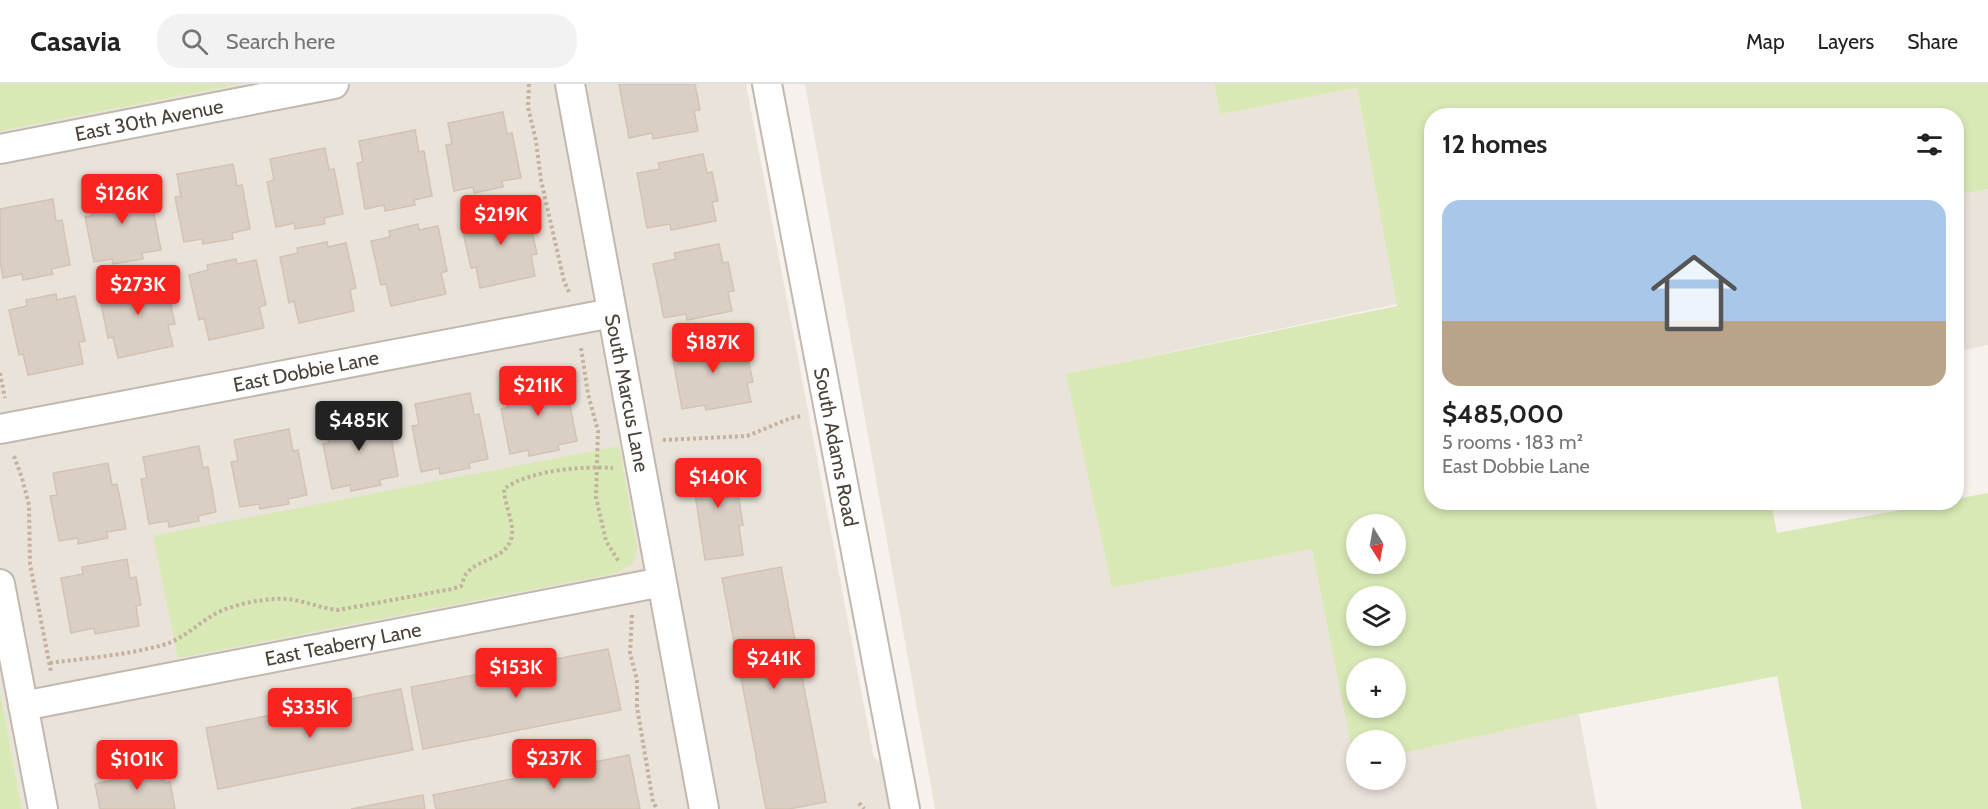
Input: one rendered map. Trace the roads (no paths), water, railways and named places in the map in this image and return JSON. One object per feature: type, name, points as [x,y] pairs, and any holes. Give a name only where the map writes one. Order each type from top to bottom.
[{"type":"street","name":"East 30th Avenue","points":[[0,149],[334,84]]},
{"type":"street","name":"South Marcus Lane","points":[[570,84],[638,456],[649,585],[704,809]]},
{"type":"street","name":"South Adams Road","points":[[767,84],[905,809]]},
{"type":"street","name":"East Dobbie Lane","points":[[4,429],[612,313]]},
{"type":"street","points":[[0,584],[43,809]]},
{"type":"street","name":"East Teaberry Lane","points":[[23,706],[649,585]]}]
